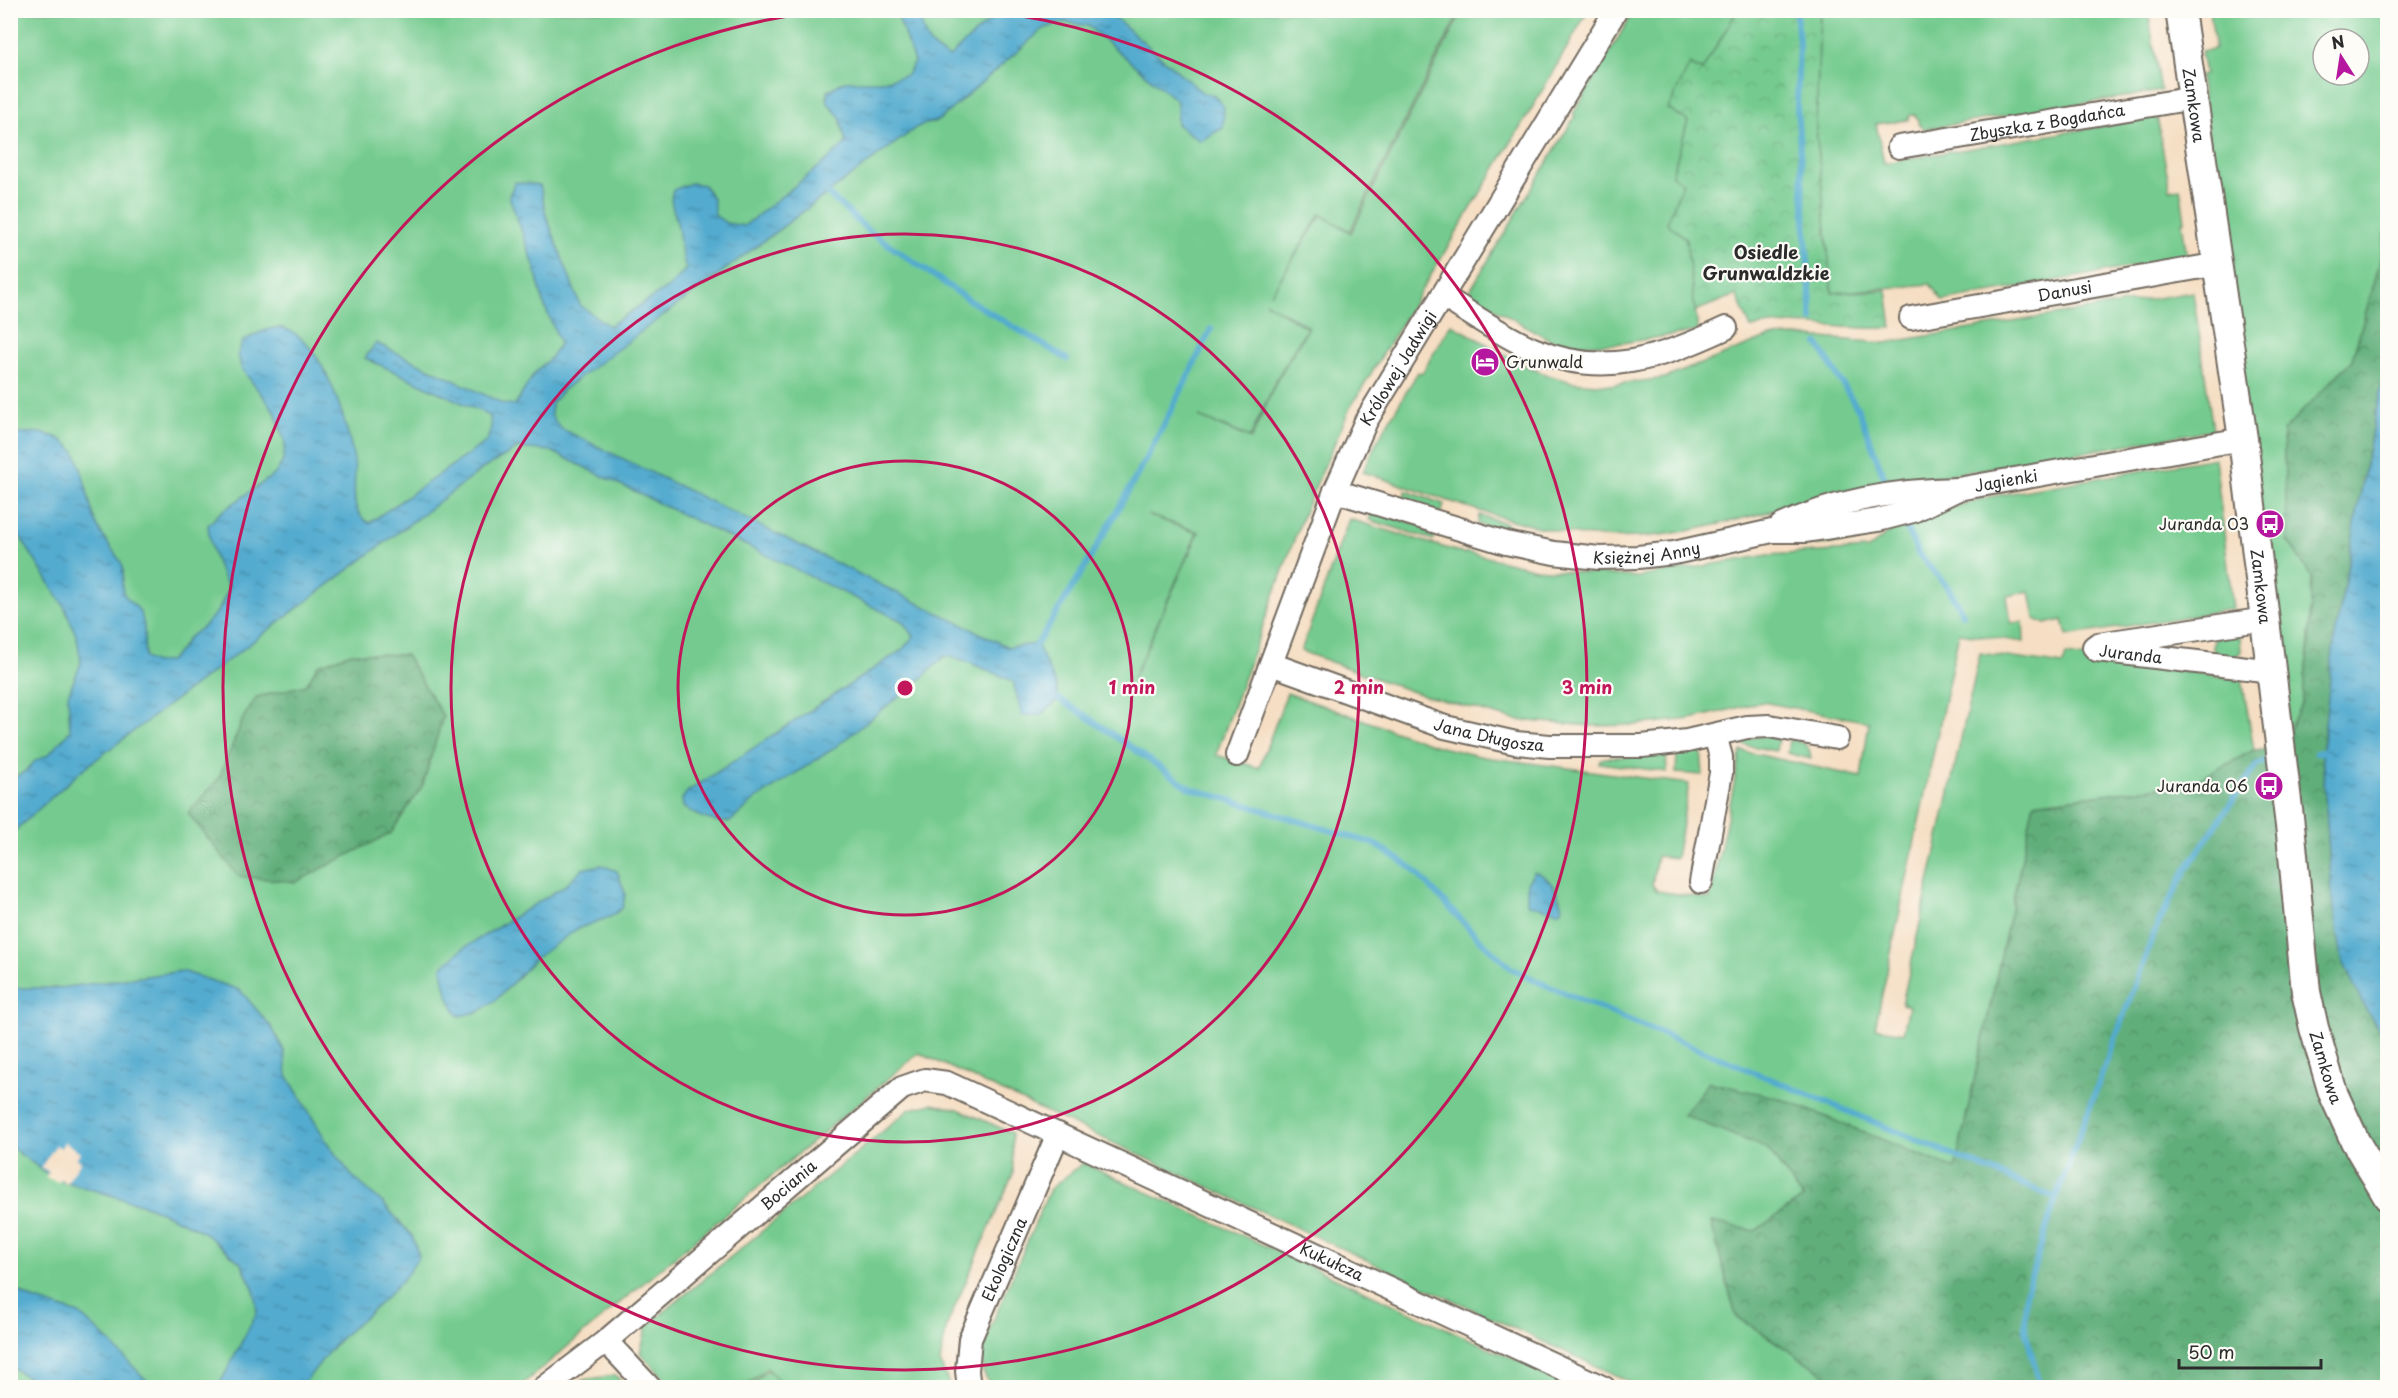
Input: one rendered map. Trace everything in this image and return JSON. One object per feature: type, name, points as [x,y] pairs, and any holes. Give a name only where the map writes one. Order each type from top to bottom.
[{"type":"street","name":"Królowej Jadwigi","points":[[1237,754],[1335,491],[1366,422],[1616,10]]},
{"type":"street","name":"Zamkowa","points":[[2180,10],[2243,439],[2272,671],[2306,992],[2323,1064],[2346,1122],[2388,1197]]},
{"type":"street","name":"Zbyszka z Bogdańca","points":[[1899,147],[2194,98]]},
{"type":"street","name":"Danusi","points":[[1911,318],[2219,264]]},
{"type":"street","points":[[1442,296],[1532,348],[1553,356],[1590,363],[1619,363],[1653,357],[1676,350],[1726,328]]},
{"type":"street","name":"Jagienki","points":[[1772,531],[1803,516],[1835,505],[1872,497],[1924,490],[1958,489],[2243,439]]},
{"type":"street","name":"Księżnej Anny","points":[[1335,491],[1506,543],[1599,558],[1674,553],[1772,531]]},
{"type":"street","name":"Juranda","points":[[2266,619],[2098,644],[2094,647],[2097,650],[2272,671]]},
{"type":"street","name":"Jana Długosza","points":[[1271,664],[1445,727],[1516,743],[1612,748],[1653,745],[1715,735],[1747,727],[1769,726],[1837,738]]},
{"type":"street","points":[[1701,882],[1721,773],[1721,758],[1715,735]]},
{"type":"street","name":"Bociania","points":[[544,1388],[606,1341],[902,1088],[925,1080],[947,1083],[1058,1134]]},
{"type":"street","name":"Ekologiczna","points":[[969,1388],[967,1371],[970,1339],[1058,1134]]},
{"type":"street","name":"Kukułcza","points":[[1058,1134],[1604,1388]]},
{"type":"street","points":[[606,1341],[650,1388]]},
{"type":"green space","points":[[10,11],[1460,11],[1350,231],[1320,214],[1271,294],[1321,215],[1351,233],[1462,11],[1588,11],[1535,103],[1350,408],[1303,515],[1216,755],[1259,768],[1287,693],[1437,746],[1484,757],[1689,784],[1676,858],[1657,856],[1652,884],[1657,891],[1710,899],[1741,751],[1861,777],[1869,722],[1762,702],[1691,719],[1634,725],[1593,726],[1515,720],[1416,693],[1301,651],[1349,519],[1466,554],[1467,552],[1536,569],[1638,577],[1768,555],[1868,549],[1899,523],[1988,497],[2215,458],[2233,609],[2067,636],[2063,620],[2045,624],[2035,619],[2030,591],[2007,596],[2011,623],[2023,622],[2024,642],[1959,633],[1875,1028],[1903,1033],[1909,1006],[1902,1004],[1980,653],[2063,665],[2066,655],[2242,679],[2254,750],[2192,783],[2034,803],[1955,1169],[1779,1098],[1684,1115],[1768,1149],[1803,1198],[1755,1231],[1711,1223],[1736,1316],[1845,1387],[1641,1387],[919,1053],[519,1387],[11,1387]],"holes":[[[1265,302],[1309,327],[1278,378],[1251,439],[1199,417],[1250,437],[1277,378],[1307,328]],[[1148,515],[1199,532],[1133,679],[1197,533]]]},
{"type":"green space","points":[[1634,11],[1737,11],[1702,71],[1690,64],[1688,121],[1672,175],[1683,182],[1667,223],[1686,239],[1698,331],[1616,344],[1564,345],[1468,294],[1575,116],[1573,114]]},
{"type":"green space","points":[[1737,11],[1820,11],[1816,128],[1832,293],[1887,290],[1892,328],[1786,324],[1751,328],[1736,295],[1695,311],[1686,239],[1667,223],[1683,183],[1672,175],[1688,121],[1668,109],[1690,64],[1702,71]]},
{"type":"green space","points":[[1820,11],[2148,11],[2161,91],[1924,129],[1915,115],[1910,115],[1908,120],[1876,124],[1884,163],[2157,117],[2170,190],[2180,188],[2187,257],[1943,301],[1930,284],[1832,293],[1816,128]]},
{"type":"green space","points":[[2210,11],[2387,11],[2388,228],[2376,277],[2352,360],[2283,432],[2288,540],[2312,577],[2309,644],[2302,702],[2288,733],[2200,75],[2205,74],[2201,51],[2215,49]]},
{"type":"green space","points":[[2387,228],[2387,364],[2374,419],[2334,642],[2322,752],[2332,894],[2362,1003],[2387,1042],[2387,1387],[1845,1387],[1736,1316],[1711,1222],[1755,1231],[1803,1198],[1768,1149],[1683,1115],[1709,1082],[1779,1098],[1955,1169],[2034,803],[2192,783],[2254,750],[2270,748],[2285,740],[2302,702],[2309,644],[2312,578],[2288,540],[2283,431],[2352,360],[2376,277]]},
{"type":"green space","points":[[2193,292],[2213,430],[1895,484],[1788,512],[1786,507],[1694,530],[1625,538],[1601,537],[1542,528],[1451,502],[1363,472],[1376,443],[1418,372],[1422,373],[1451,324],[1526,366],[1547,375],[1572,382],[1610,385],[1665,378],[1769,337],[1796,336],[1885,343]]},
{"type":"green space","points":[[1406,491],[1444,504],[1442,511],[1439,513],[1405,503],[1403,500]]},
{"type":"green space","points":[[1372,511],[1434,529],[1436,534],[1434,540],[1369,520]]},
{"type":"green space","points":[[1479,515],[1505,523],[1510,529],[1506,532],[1478,524]]},
{"type":"green space","points":[[1859,531],[1859,542],[1799,546],[1798,539]]},
{"type":"green space","points":[[2236,634],[2236,637],[2240,637],[2241,653],[2237,654],[2237,658],[2215,653],[2213,643],[2218,637]]},
{"type":"green space","points":[[351,653],[406,655],[443,716],[423,785],[391,833],[296,882],[238,876],[188,813],[219,778],[244,716],[257,697],[306,685],[318,665]]},
{"type":"green space","points":[[1766,736],[1778,739],[1776,751],[1735,743],[1741,739]]},
{"type":"green space","points":[[1789,740],[1805,744],[1811,759],[1787,753]]},
{"type":"green space","points":[[1695,749],[1701,750],[1703,775],[1676,773],[1677,754]]},
{"type":"green space","points":[[1666,754],[1667,772],[1599,763],[1604,758]]},
{"type":"green space","points":[[932,1104],[958,1109],[1012,1133],[1013,1174],[947,1325],[940,1362],[950,1387],[785,1387],[767,1368],[745,1387],[673,1387],[640,1353],[647,1326],[910,1109]]},
{"type":"green space","points":[[1083,1163],[1575,1387],[991,1387],[983,1371],[982,1347],[1050,1189]]},
{"type":"green space","points":[[768,1370],[784,1387],[747,1387]]},
{"type":"green space","points":[[615,1375],[627,1387],[574,1387],[583,1380]]},
{"type":"water","points":[[896,11],[918,11],[924,33],[930,44],[949,57],[1000,11],[1111,11],[1112,15],[1203,93],[1214,95],[1224,107],[1223,128],[1200,141],[1177,124],[1177,101],[1088,26],[1064,22],[1043,29],[939,120],[917,127],[563,390],[552,403],[551,415],[560,428],[1008,647],[1037,644],[1056,685],[1059,699],[1041,715],[1022,716],[1013,681],[963,660],[945,656],[923,677],[833,749],[756,799],[730,822],[700,816],[683,807],[682,799],[687,792],[902,650],[914,636],[902,621],[551,451],[518,448],[484,468],[82,770],[11,834],[11,779],[26,771],[35,761],[48,755],[70,731],[68,695],[81,663],[77,638],[65,608],[11,522],[11,436],[28,433],[45,434],[61,440],[74,451],[80,463],[95,521],[122,564],[124,594],[142,617],[145,658],[155,663],[169,661],[188,638],[203,627],[218,611],[229,588],[215,558],[208,525],[220,513],[275,474],[283,461],[285,443],[275,412],[241,368],[238,354],[243,341],[264,331],[281,328],[300,337],[312,351],[323,367],[340,406],[354,460],[355,503],[362,517],[369,523],[487,441],[491,428],[490,416],[365,358],[376,343],[504,404],[515,405],[534,374],[551,357],[560,343],[543,302],[535,268],[509,196],[515,182],[540,185],[546,215],[580,305],[609,326],[670,286],[686,269],[672,204],[673,190],[691,183],[704,185],[713,199],[715,215],[726,223],[744,226],[846,143],[840,117],[827,102],[828,91],[844,81],[883,81],[907,75],[914,62]]},
{"type":"water","points":[[2387,364],[2387,1042],[2362,1003],[2342,959],[2332,894],[2322,752],[2334,642],[2374,419]]},
{"type":"water","points":[[601,865],[617,871],[625,893],[623,907],[612,916],[577,929],[536,958],[498,998],[479,1012],[459,1016],[447,993],[442,967],[462,949],[563,887],[582,869]]},
{"type":"water","points":[[1534,872],[1544,876],[1556,891],[1562,907],[1560,911],[1527,903],[1527,883]]},
{"type":"water","points":[[182,971],[240,990],[272,1028],[284,1051],[287,1075],[328,1144],[352,1176],[383,1203],[412,1236],[419,1256],[394,1290],[336,1343],[301,1387],[214,1387],[223,1378],[257,1312],[254,1290],[241,1263],[202,1231],[150,1207],[53,1178],[11,1147],[10,988],[60,988]]},
{"type":"water","points":[[10,1286],[30,1298],[79,1314],[105,1337],[153,1387],[43,1387],[11,1367]]},
{"type":"pier","points":[[64,1142],[80,1152],[76,1159],[81,1161],[66,1183],[61,1179],[58,1182],[45,1177],[49,1172],[41,1167],[56,1145],[61,1148]]},
{"type":"waterway","points":[[1796,10],[1799,43],[1797,106],[1812,320]]},
{"type":"waterway","points":[[828,194],[869,231],[969,300],[1067,359]]},
{"type":"waterway","points":[[1037,644],[1129,490],[1211,329]]},
{"type":"waterway","points":[[1818,344],[1859,411],[1887,485]]},
{"type":"waterway","points":[[1904,523],[1918,553],[1949,589],[1963,614]]},
{"type":"waterway","points":[[1059,699],[1190,788],[1375,844],[1412,868],[1478,938],[1511,968],[1543,984],[2056,1198]]},
{"type":"waterway","points":[[2316,753],[2322,752]]},
{"type":"waterway","points":[[2041,1388],[2025,1330],[2026,1293],[2056,1198],[2156,928],[2187,868],[2256,766],[2265,761]]},
{"type":"place","name":"Grunwald","points":[[1485,362]]},
{"type":"place","name":"Juranda 03","points":[[2270,524]]},
{"type":"place","name":"Juranda 06","points":[[2269,786]]},
{"type":"district","name":"Osiedle Grunwaldzkie","points":[[1766,263]]}]
